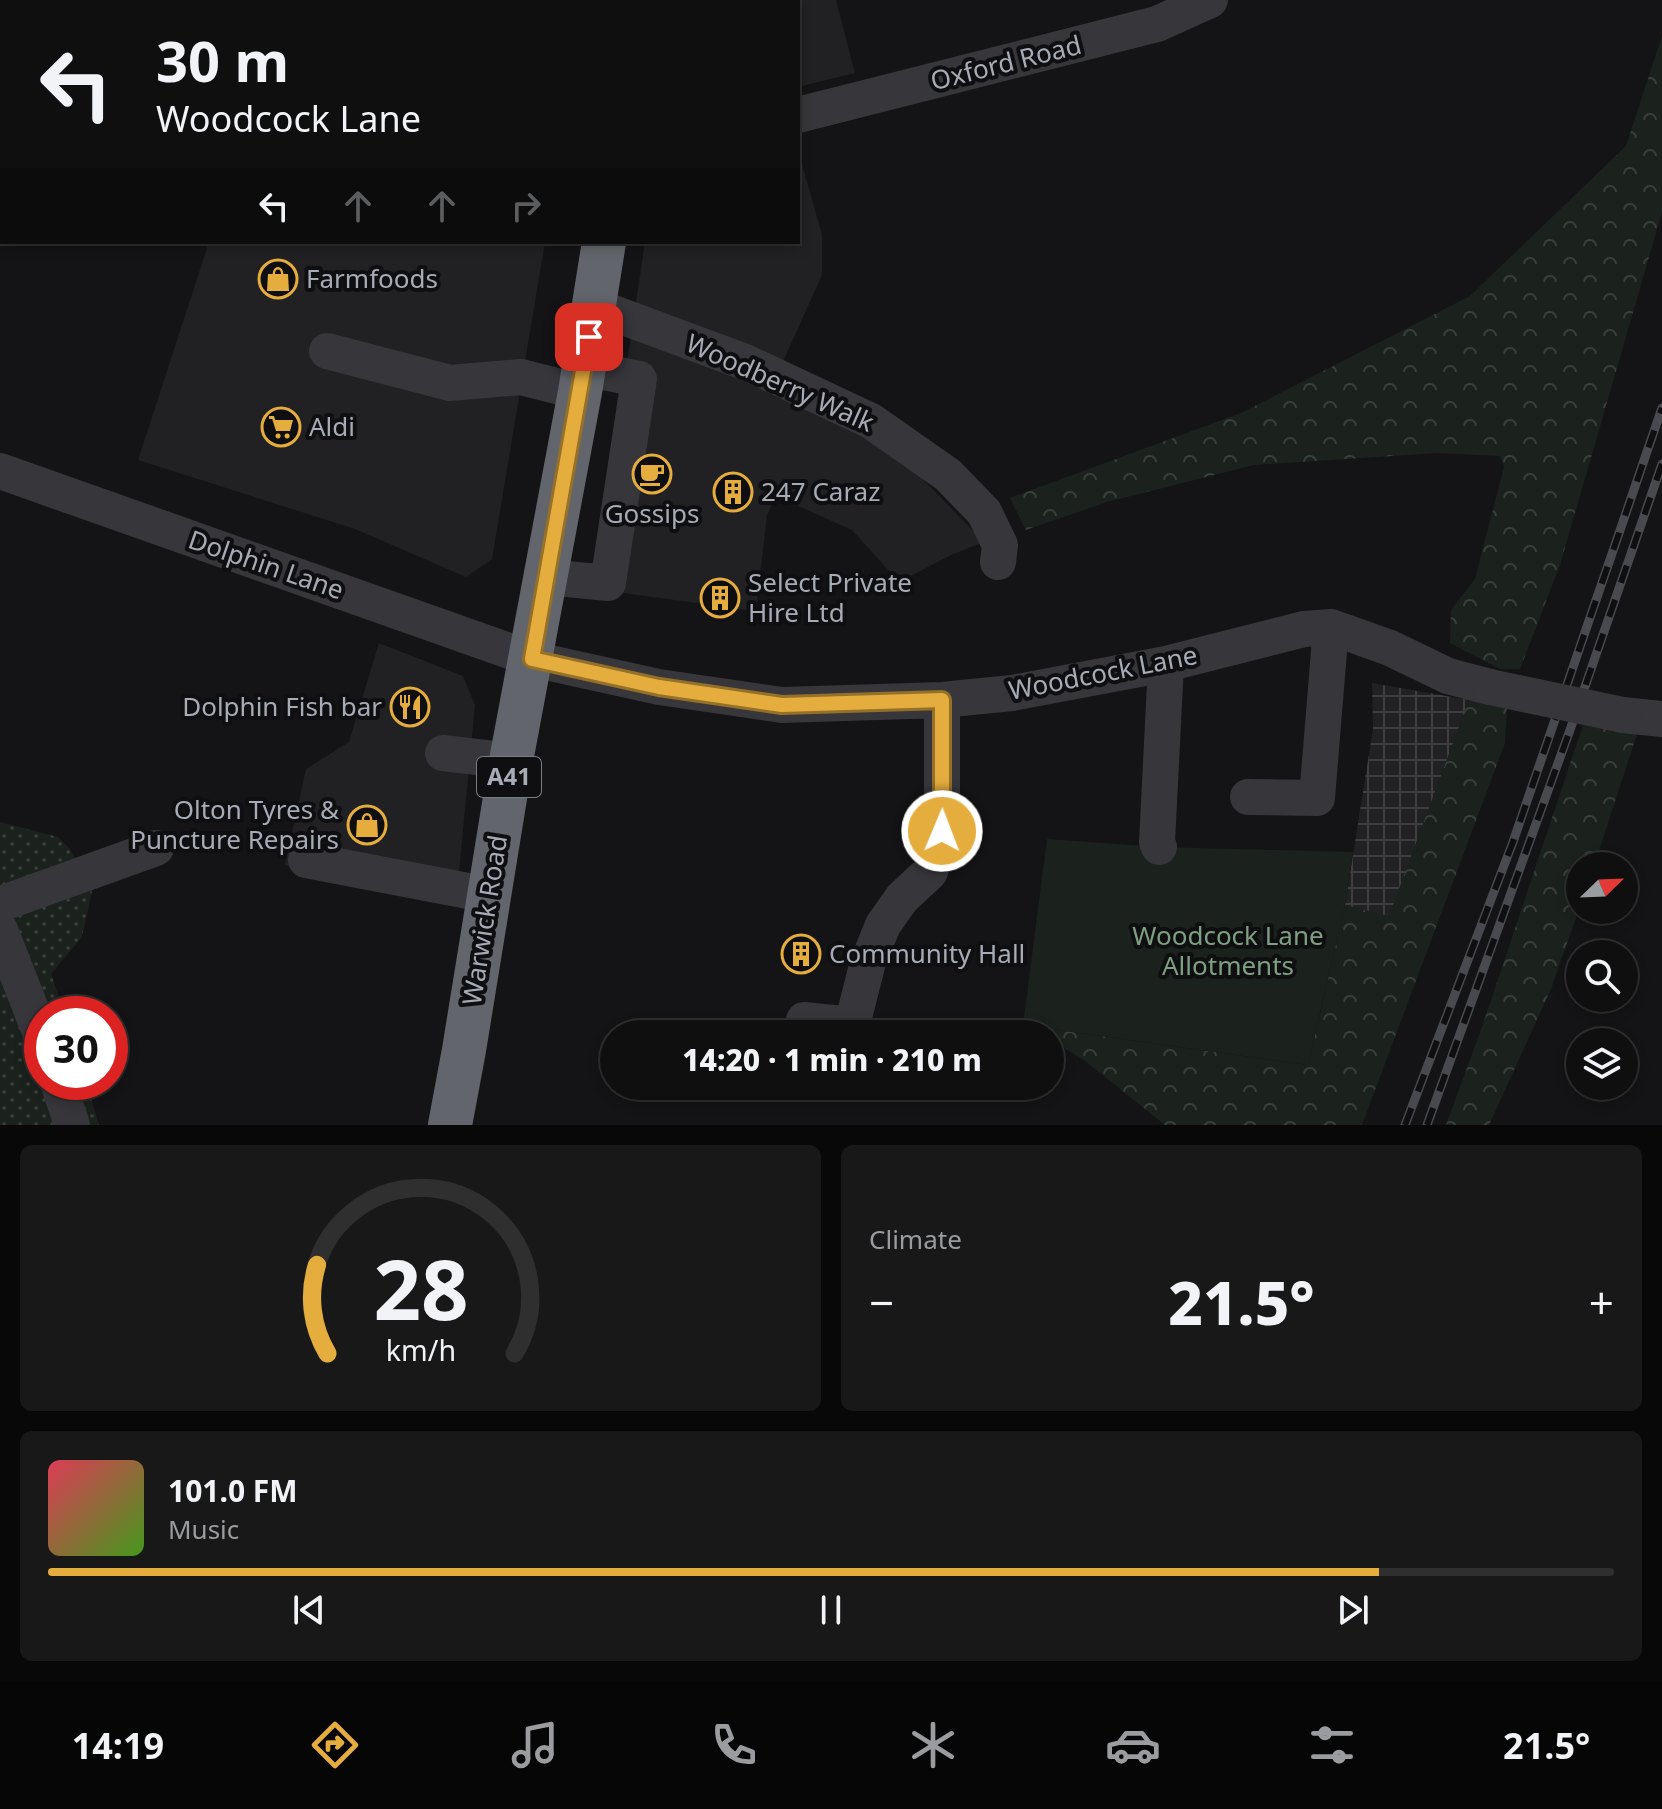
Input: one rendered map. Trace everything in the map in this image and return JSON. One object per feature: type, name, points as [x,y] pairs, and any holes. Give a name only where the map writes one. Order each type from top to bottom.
[{"type":"highway","name":"Warwick Road","points":[[450,1125],[511,761],[547,577],[604,244]]},
{"type":"street","name":"Oxford Road","points":[[800,114],[1157,24],[1210,0]]},
{"type":"street","name":"Woodberry Walk","points":[[594,306],[745,362],[871,421],[948,475],[984,512],[1000,545],[998,562]]},
{"type":"street","points":[[327,351],[450,383],[521,377],[639,379],[608,583],[547,577]]},
{"type":"street","name":"Dolphin Lane","points":[[0,471],[532,659]]},
{"type":"street","points":[[1248,797],[1317,798],[1331,627]]},
{"type":"street","name":"Woodcock Lane","points":[[532,659],[659,687],[782,705],[942,700],[1012,693],[1166,664],[1304,629],[1331,627],[1390,648],[1448,676],[1623,715],[1662,719]]},
{"type":"street","points":[[1159,847],[1166,664]]},
{"type":"street","points":[[853,1020],[868,962],[883,925],[902,898],[930,872],[942,831],[942,700]]},
{"type":"street","points":[[443,753],[511,761]]},
{"type":"street","points":[[0,904],[156,848]]},
{"type":"street","points":[[306,860],[489,895]]},
{"type":"street","points":[[0,930],[26,996]]},
{"type":"street","points":[[64,1100],[72,1125]]},
{"type":"shaded area","points":[[800,0],[836,0],[855,73],[800,87]]},
{"type":"shaded area","points":[[800,157],[822,235],[822,275],[781,366],[915,471],[984,542],[899,582],[852,530],[776,496],[767,515],[756,611],[593,589],[645,244],[800,244]]},
{"type":"shaded area","points":[[208,244],[545,244],[492,559],[466,577],[355,529],[138,460]]},
{"type":"shaded area","points":[[379,643],[463,676],[475,705],[456,904],[285,865],[306,769],[349,742]]},
{"type":"shaded area","points":[[1372,683],[1469,700],[1389,917],[1345,905],[1373,729]]},
{"type":"green space","points":[[1662,36],[1662,212],[1560,565],[1520,669],[1500,669],[1450,643],[1451,610],[1475,579],[1504,467],[1500,456],[1438,453],[1254,465],[1107,502],[1026,530],[1010,498],[1241,413],[1470,296],[1626,146]]},
{"type":"green space","points":[[1469,700],[1507,708],[1505,743],[1362,1125],[1165,1125],[1084,1060],[1064,1048],[1064,1031],[1308,1065],[1345,905],[1389,916]]},
{"type":"green space","points":[[1585,719],[1639,728],[1599,852],[1566,852],[1566,924],[1574,924],[1551,989],[1489,1125],[1446,1125]]},
{"type":"green space","points":[[0,822],[58,837],[70,849],[92,891],[82,937],[51,974],[59,996],[24,996],[24,1100],[91,1100],[99,1125],[0,1125]]},
{"type":"green space","name":"Woodcock Lane Allotments","points":[[1047,839],[1159,847],[1353,852],[1345,905],[1308,1065],[1064,1031],[1064,1020],[1024,1020]]},
{"type":"railway","points":[[1405,1125],[1513,842],[1662,408]]},
{"type":"railway","points":[[1427,1125],[1570,730],[1662,464]]},
{"type":"place","name":"Farmfoods","points":[[278,279]]},
{"type":"place","name":"Aldi","points":[[281,427]]},
{"type":"place","name":"Gossips","points":[[652,474]]},
{"type":"place","name":"247 Caraz","points":[[733,492]]},
{"type":"place","name":"Select Private Hire Ltd","points":[[720,598]]},
{"type":"place","name":"Dolphin Fish bar","points":[[410,707]]},
{"type":"place","name":"Olton Tyres & Puncture Repairs","points":[[367,825]]},
{"type":"place","name":"Community Hall","points":[[801,954]]},
{"type":"route","points":[[589,337],[532,659],[659,687],[782,705],[942,700],[942,831]]}]
